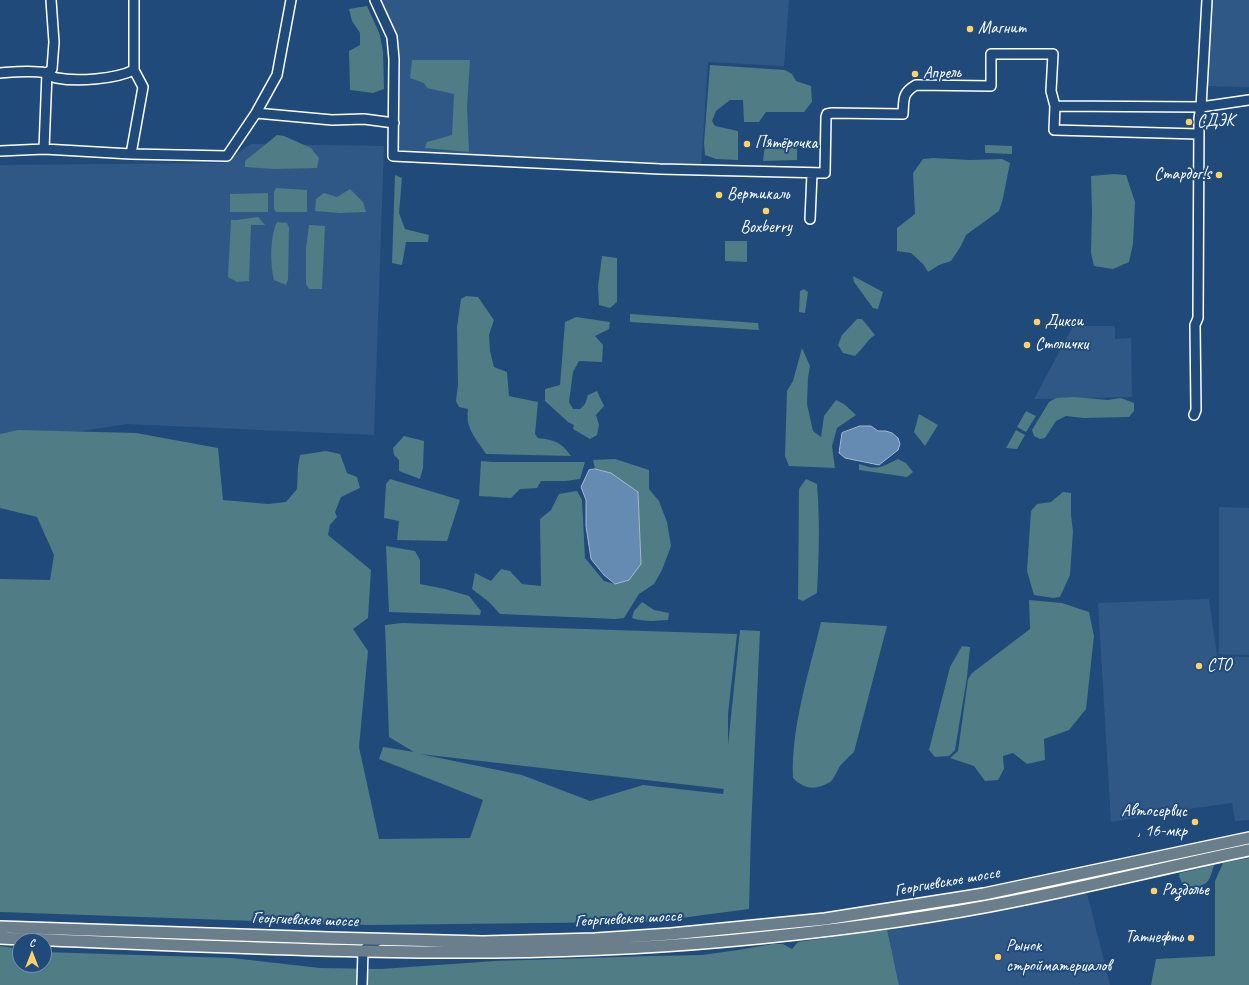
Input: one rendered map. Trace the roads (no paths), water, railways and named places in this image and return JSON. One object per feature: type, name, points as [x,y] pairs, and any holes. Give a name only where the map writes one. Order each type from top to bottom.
[{"type":"main road","name":"Георгиевское шоссе","points":[[0,927],[482,942],[595,939],[708,931],[780,924],[872,912],[984,894],[1249,838]]},
{"type":"main road","name":"Георгиевское шоссе","points":[[0,938],[363,951],[464,953],[602,949],[725,941],[858,926],[988,906],[1249,850]]},
{"type":"street","points":[[44,149],[47,73],[52,69],[54,42],[51,0]]},
{"type":"street","points":[[131,154],[143,87],[134,70],[134,0]]},
{"type":"street","points":[[0,151],[44,149],[131,154],[228,156],[256,113],[277,76],[291,0]]},
{"type":"street","points":[[375,0],[392,37],[394,59],[393,156],[660,169],[812,174],[825,173],[827,114],[903,114],[904,97],[909,89],[916,85],[991,86],[991,54],[1053,54],[1051,91],[1055,106],[1054,130],[1198,134]]},
{"type":"street","points":[[1194,415],[1196,410],[1195,326],[1198,318],[1198,134],[1207,0]]},
{"type":"street","points":[[0,73],[47,73],[56,78],[88,80],[127,74],[134,70]]},
{"type":"street","points":[[1055,106],[1200,107],[1249,100]]},
{"type":"street","points":[[256,113],[332,120],[364,119],[394,122]]},
{"type":"street","points":[[810,219],[812,174]]},
{"type":"street","points":[[1148,860],[1153,862],[1155,866],[1154,870],[1151,872]]},
{"type":"street","points":[[362,985],[363,951],[368,946],[381,940]]},
{"type":"place","name":"Магнит","points":[[970,29]]},
{"type":"place","name":"Апрель","points":[[915,74]]},
{"type":"place","name":"СДЭК","points":[[1189,122]]},
{"type":"place","name":"Пятёрочка","points":[[747,144]]},
{"type":"place","name":"Стардог!s","points":[[1219,175]]},
{"type":"place","name":"Вертикаль","points":[[719,195]]},
{"type":"place","name":"Boxberry","points":[[766,211]]},
{"type":"place","name":"Дикси","points":[[1037,322]]},
{"type":"place","name":"Столички","points":[[1027,345]]},
{"type":"place","name":"СТО","points":[[1199,666]]},
{"type":"place","name":"Автосервис , 16-мкр","points":[[1195,822]]},
{"type":"place","name":"Раздолье","points":[[1154,891]]},
{"type":"place","name":"Татнефть","points":[[1191,938]]},
{"type":"place","name":"Рынок стройматериалов","points":[[998,957]]}]
